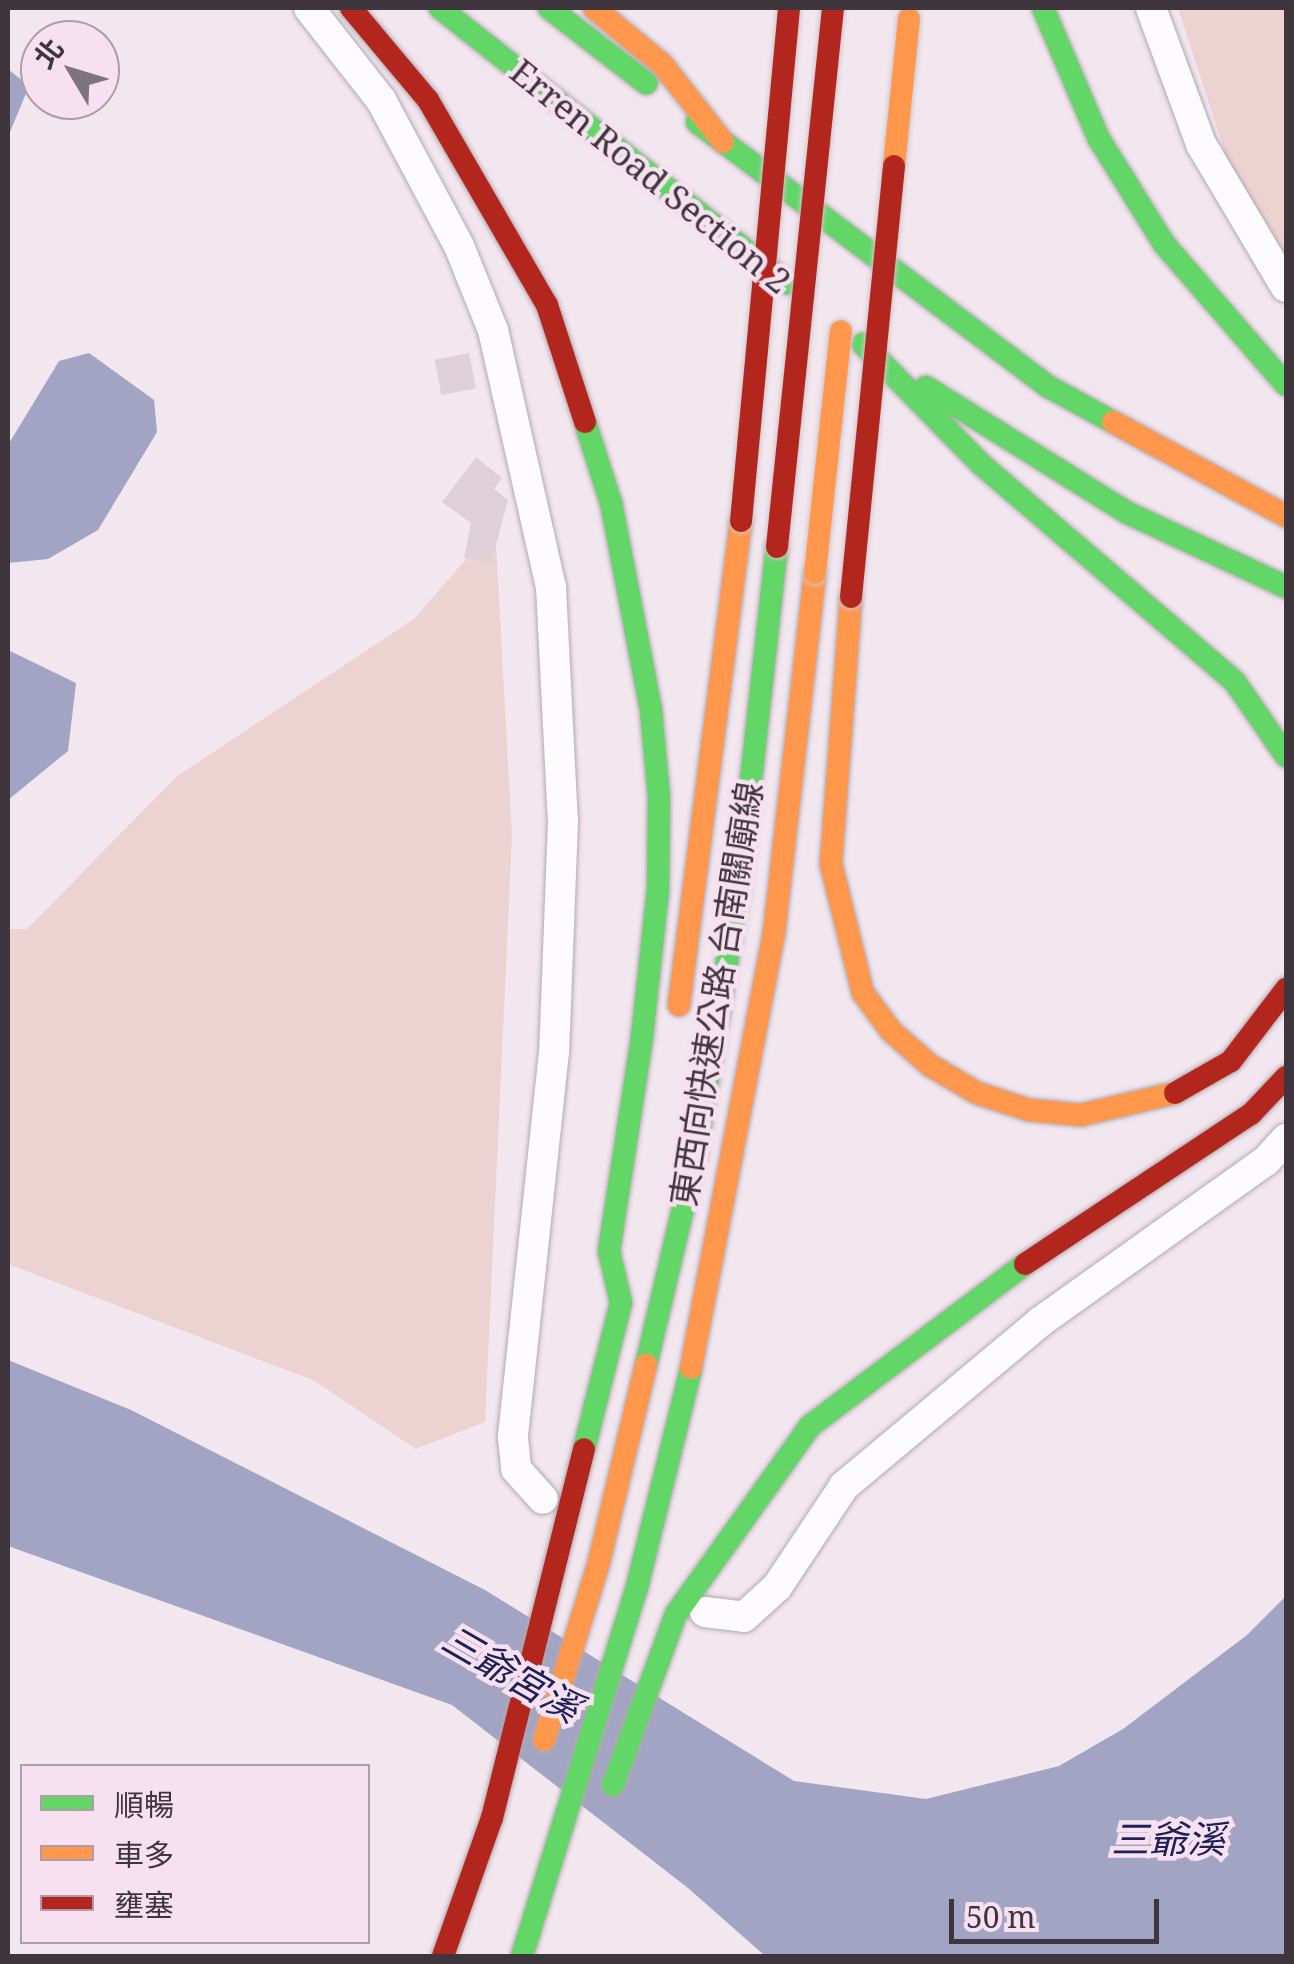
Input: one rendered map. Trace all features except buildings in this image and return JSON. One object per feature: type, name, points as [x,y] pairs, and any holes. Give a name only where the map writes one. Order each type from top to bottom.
[{"type":"main road","points":[[352,8],[428,100],[546,305],[586,419],[632,596],[652,728],[658,890],[610,1251],[621,1303]]},
{"type":"main road","name":"Erren Road Section 2","points":[[440,8],[863,344]]},
{"type":"main road","name":"Erren Road Section 2","points":[[549,8],[948,315],[1049,387],[1286,516]]},
{"type":"main road","points":[[594,8],[662,64],[723,142]]},
{"type":"main road","points":[[676,1026],[740,521],[789,8]]},
{"type":"main road","name":"東西向快速公路 台南關廟線","points":[[537,1761],[599,1562],[695,1156],[739,889],[832,8]]},
{"type":"main road","points":[[1043,8],[1099,139],[1164,244],[1286,386]]},
{"type":"main road","points":[[910,13],[851,597],[831,864],[844,939],[863,994],[891,1030],[931,1066],[977,1093],[1030,1110],[1081,1114],[1135,1107],[1187,1090],[1230,1060],[1286,989]]},
{"type":"main road","points":[[847,272],[853,215]]},
{"type":"main road","name":"東西向快速公路 台南關廟線","points":[[522,1956],[637,1587],[696,1349],[771,952],[844,310]]},
{"type":"main road","points":[[863,344],[1012,446],[1128,514],[1286,587]]},
{"type":"main road","points":[[863,344],[982,465],[1235,682],[1286,756]]},
{"type":"main road","points":[[607,1802],[691,1613],[742,1512],[810,1426],[973,1298],[1251,1114],[1286,1077]]},
{"type":"main road","points":[[443,1956],[492,1818],[641,1211]]},
{"type":"street","points":[[309,8],[380,100],[459,246],[493,330],[552,587],[563,821],[554,1052],[512,1438],[516,1469],[543,1499]]},
{"type":"street","points":[[1151,8],[1201,144],[1286,287]]},
{"type":"street","points":[[691,1613],[744,1617],[777,1587],[844,1486],[1040,1322],[1266,1161],[1286,1139]]},
{"type":"shaded area","points":[[1178,8],[1286,8],[1286,266],[1228,162]]},
{"type":"shaded area","points":[[495,526],[512,835],[485,1422],[416,1449],[315,1381],[8,1264],[8,929],[27,929],[177,776],[414,619]]},
{"type":"water","points":[[8,69],[20,79],[20,108],[8,137]]},
{"type":"water","points":[[89,353],[154,400],[157,432],[98,530],[48,559],[8,563],[8,445],[59,361]]},
{"type":"water","points":[[8,650],[76,683],[68,751],[8,800]]},
{"type":"water","name":"三爺溪","points":[[8,1360],[131,1410],[485,1590],[794,1781],[926,1799],[1059,1766],[1123,1729],[1247,1635],[1286,1596],[1286,1956],[765,1956],[688,1888],[452,1705],[8,1546]]},
{"type":"traffic: fast","points":[[440,8],[787,283]]},
{"type":"traffic: fast","points":[[549,8],[646,83]]},
{"type":"traffic: fast","points":[[1043,8],[1099,139],[1164,244],[1286,385]]},
{"type":"traffic: fast","points":[[697,122],[1049,387],[1113,422]]},
{"type":"traffic: fast","points":[[863,344],[982,465],[1235,682],[1286,756]]},
{"type":"traffic: fast","points":[[926,387],[1128,513],[1286,587]]},
{"type":"traffic: fast","points":[[584,1449],[621,1303],[609,1251],[642,1037],[658,890],[659,797],[651,710],[611,503],[585,422]]},
{"type":"traffic: fast","points":[[646,1365],[695,1157],[739,889],[777,547]]},
{"type":"traffic: fast","points":[[613,1785],[676,1614],[810,1426],[1025,1264]]},
{"type":"traffic: fast","points":[[522,1956],[637,1587],[691,1368]]},
{"type":"traffic: slow","points":[[594,8],[662,64],[723,142]]},
{"type":"traffic: slow","points":[[894,166],[909,19]]},
{"type":"traffic: slow","points":[[815,573],[841,331]]},
{"type":"traffic: slow","points":[[1113,422],[1286,516]]},
{"type":"traffic: slow","points":[[679,1005],[741,521]]},
{"type":"traffic: slow","points":[[691,1368],[774,933],[815,573]]},
{"type":"traffic: slow","points":[[851,597],[831,864],[863,993],[891,1031],[931,1066],[977,1093],[1029,1110],[1081,1115],[1175,1093]]},
{"type":"traffic: slow","points":[[544,1740],[599,1562],[646,1365]]},
{"type":"traffic: jam","points":[[351,8],[428,100],[547,305],[585,422]]},
{"type":"traffic: jam","points":[[741,521],[789,8]]},
{"type":"traffic: jam","points":[[777,547],[833,8]]},
{"type":"traffic: jam","points":[[851,597],[894,166]]},
{"type":"traffic: jam","points":[[1175,1093],[1231,1061],[1286,989]]},
{"type":"traffic: jam","points":[[1025,1264],[1251,1114],[1286,1077]]},
{"type":"traffic: jam","points":[[443,1956],[492,1818],[584,1449]]},
{"type":"water label","name":"三爺宮溪","points":[[512,1673]]}]
